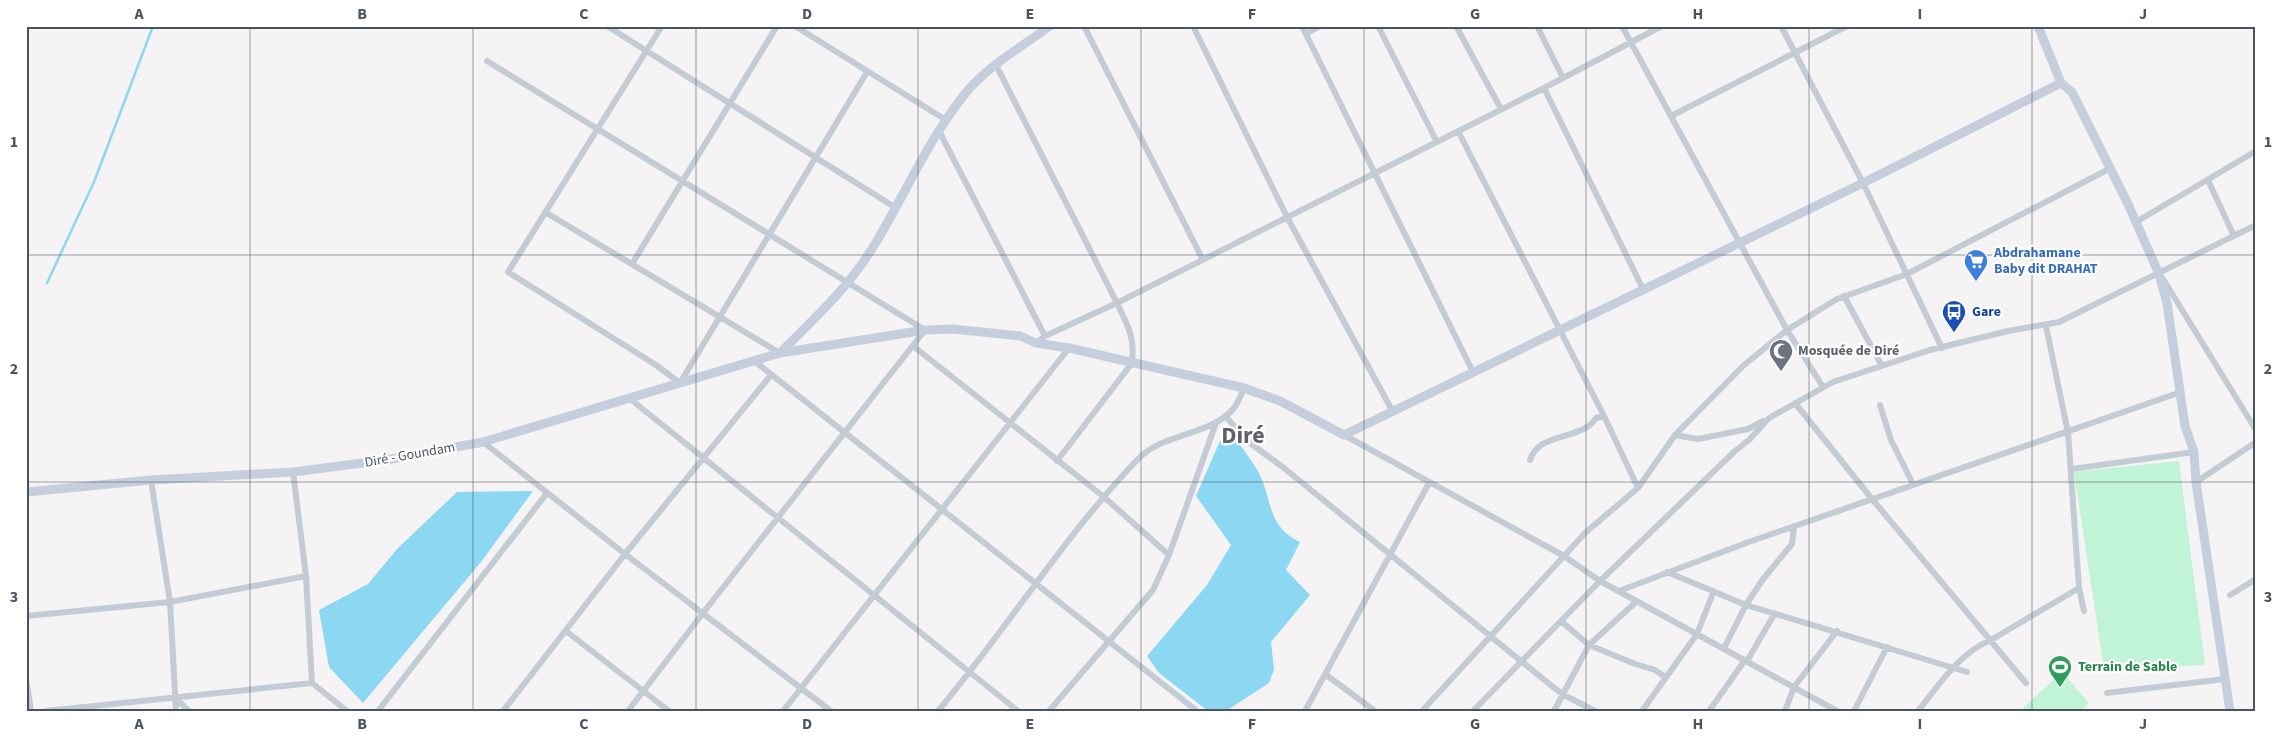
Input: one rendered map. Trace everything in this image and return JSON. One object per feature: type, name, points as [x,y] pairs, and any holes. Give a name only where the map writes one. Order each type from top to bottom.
[{"type":"main road","points":[[780,353],[848,283],[874,246],[946,120],[969,89],[996,65],[1050,26]]},
{"type":"main road","points":[[2038,26],[2060,83],[2072,92],[2136,222],[2159,274],[2167,304],[2185,426],[2194,452],[2196,482],[2230,711]]},
{"type":"main road","points":[[1344,435],[1558,329],[1863,182],[2060,83]]},
{"type":"main road","name":"Diré - Goundam","points":[[26,492],[151,480],[293,472],[386,460],[483,442],[780,353],[924,330],[986,331],[1020,336],[1036,343],[1069,348],[1244,388],[1280,401],[1344,435]]},
{"type":"street","points":[[607,26],[896,208]]},
{"type":"street","points":[[662,26],[508,272],[656,365],[680,383],[867,72]]},
{"type":"street","points":[[632,264],[777,26]]},
{"type":"street","points":[[795,26],[946,120]]},
{"type":"street","points":[[1084,26],[1203,260]]},
{"type":"street","points":[[1194,26],[1287,217],[1393,412]]},
{"type":"street","points":[[1302,26],[1473,372]]},
{"type":"street","points":[[1306,34],[1320,26]]},
{"type":"street","points":[[1378,26],[1437,142]]},
{"type":"street","points":[[1456,26],[1501,110]]},
{"type":"street","points":[[1537,26],[1563,78]]},
{"type":"street","points":[[1622,26],[1787,330],[1823,387]]},
{"type":"street","points":[[1036,343],[1045,336],[1117,303],[1501,110],[1662,26]]},
{"type":"street","points":[[1781,26],[1863,182],[1942,348]]},
{"type":"street","points":[[1671,116],[1848,26]]},
{"type":"street","points":[[487,61],[924,330],[845,433],[702,612],[628,711]]},
{"type":"street","points":[[996,65],[1117,303],[1131,332],[1134,345],[1132,363],[1057,461]]},
{"type":"street","points":[[1544,88],[1643,289]]},
{"type":"street","points":[[940,131],[1045,336]]},
{"type":"street","points":[[1458,131],[1604,416],[1638,488]]},
{"type":"street","points":[[2136,222],[2256,151]]},
{"type":"street","points":[[1422,711],[1586,532],[1638,488],[1675,435],[1743,366],[1787,330],[1844,296],[1907,274],[2109,170]]},
{"type":"street","points":[[2208,180],[2234,236]]},
{"type":"street","points":[[545,212],[780,353]]},
{"type":"street","points":[[1675,435],[1698,439],[1748,429],[1833,382],[1942,348],[2008,331],[2046,326],[2059,322],[2256,225]]},
{"type":"street","points":[[2159,274],[2256,430]]},
{"type":"street","points":[[1844,296],[1882,366]]},
{"type":"street","points":[[2046,326],[2068,433],[2072,468],[2079,588],[2084,611]]},
{"type":"street","points":[[913,346],[1009,424],[1104,497],[1169,555]]},
{"type":"street","points":[[783,711],[1069,348]]},
{"type":"street","points":[[752,360],[1109,641],[1188,708],[1198,711]]},
{"type":"street","points":[[505,710],[625,554],[771,375]]},
{"type":"street","points":[[938,711],[969,674],[1104,497],[1148,450],[1160,443],[1216,423],[1234,408],[1244,388]]},
{"type":"street","points":[[1619,591],[1794,526],[1913,484],[2068,433],[2181,392]]},
{"type":"street","points":[[629,398],[875,595],[969,674],[1018,711]]},
{"type":"street","points":[[1795,403],[1872,499],[2026,683]]},
{"type":"street","points":[[1880,406],[1891,440],[1913,484]]},
{"type":"street","points":[[1225,416],[1250,443],[1284,468],[1564,695],[1595,711]]},
{"type":"street","points":[[1530,460],[1533,452],[1543,443],[1592,426],[1596,418],[1604,416]]},
{"type":"street","points":[[1472,711],[1600,582],[1735,451],[1750,439],[1769,418]]},
{"type":"street","points":[[1050,711],[1153,590],[1169,555],[1216,423]]},
{"type":"street","points":[[1344,435],[1564,556],[1600,582],[1837,711]]},
{"type":"street","points":[[483,442],[625,554],[801,686],[831,711]]},
{"type":"street","points":[[2196,482],[2256,442]]},
{"type":"street","points":[[2072,468],[2194,452]]},
{"type":"street","points":[[293,472],[306,576],[312,683]]},
{"type":"street","points":[[151,480],[170,602],[176,711]]},
{"type":"street","points":[[1305,711],[1429,483]]},
{"type":"street","points":[[378,711],[547,493]]},
{"type":"street","points":[[1724,648],[1746,605],[1763,579],[1792,544],[1794,526]]},
{"type":"street","points":[[1666,572],[1746,605],[1966,672]]},
{"type":"street","points":[[26,616],[170,602],[306,576]]},
{"type":"street","points":[[2230,595],[2256,579]]},
{"type":"street","points":[[1918,711],[1955,668],[1980,644],[1991,640],[2079,588]]},
{"type":"street","points":[[1642,711],[1697,634],[1713,593]]},
{"type":"street","points":[[1554,711],[1589,645],[1637,601]]},
{"type":"street","points":[[1709,711],[1746,660],[1775,613]]},
{"type":"street","points":[[1561,621],[1589,645],[1655,670],[1665,677]]},
{"type":"street","points":[[566,631],[669,711]]},
{"type":"street","points":[[1785,711],[1794,688],[1836,632]]},
{"type":"street","points":[[1854,711],[1887,647]]},
{"type":"street","points":[[1324,674],[1376,711]]},
{"type":"street","points":[[26,679],[31,711]]},
{"type":"street","points":[[2107,693],[2225,679]]},
{"type":"street","points":[[46,711],[312,683],[347,711]]},
{"type":"street","points":[[174,697],[189,711]]},
{"type":"street","points":[[1818,711],[1823,703]]},
{"type":"green space","points":[[2179,461],[2205,665],[2104,669],[2074,472]]},
{"type":"green space","name":"Terrain de Sable","points":[[2062,672],[2089,703],[2081,711],[2020,711]]},
{"type":"water","points":[[1236,439],[1254,464],[1261,478],[1275,519],[1289,535],[1300,542],[1286,570],[1310,595],[1271,642],[1274,670],[1269,683],[1226,711],[1208,711],[1159,673],[1147,656],[1207,585],[1231,545],[1196,496],[1220,441]]},
{"type":"water","points":[[533,491],[481,562],[363,703],[329,667],[319,610],[368,584],[398,548],[457,492]]},
{"type":"waterway","points":[[47,283],[94,182],[153,26]]},
{"type":"place","name":"Abdrahamane Baby dit DRAHAT","points":[[1976,282]]},
{"type":"place","name":"Gare","points":[[1954,333]]},
{"type":"place","name":"Mosquée de Diré","points":[[1781,372]]},
{"type":"place","name":"Terrain de Sable","points":[[2060,688]]},
{"type":"district","name":"Diré","points":[[1243,435]]}]
